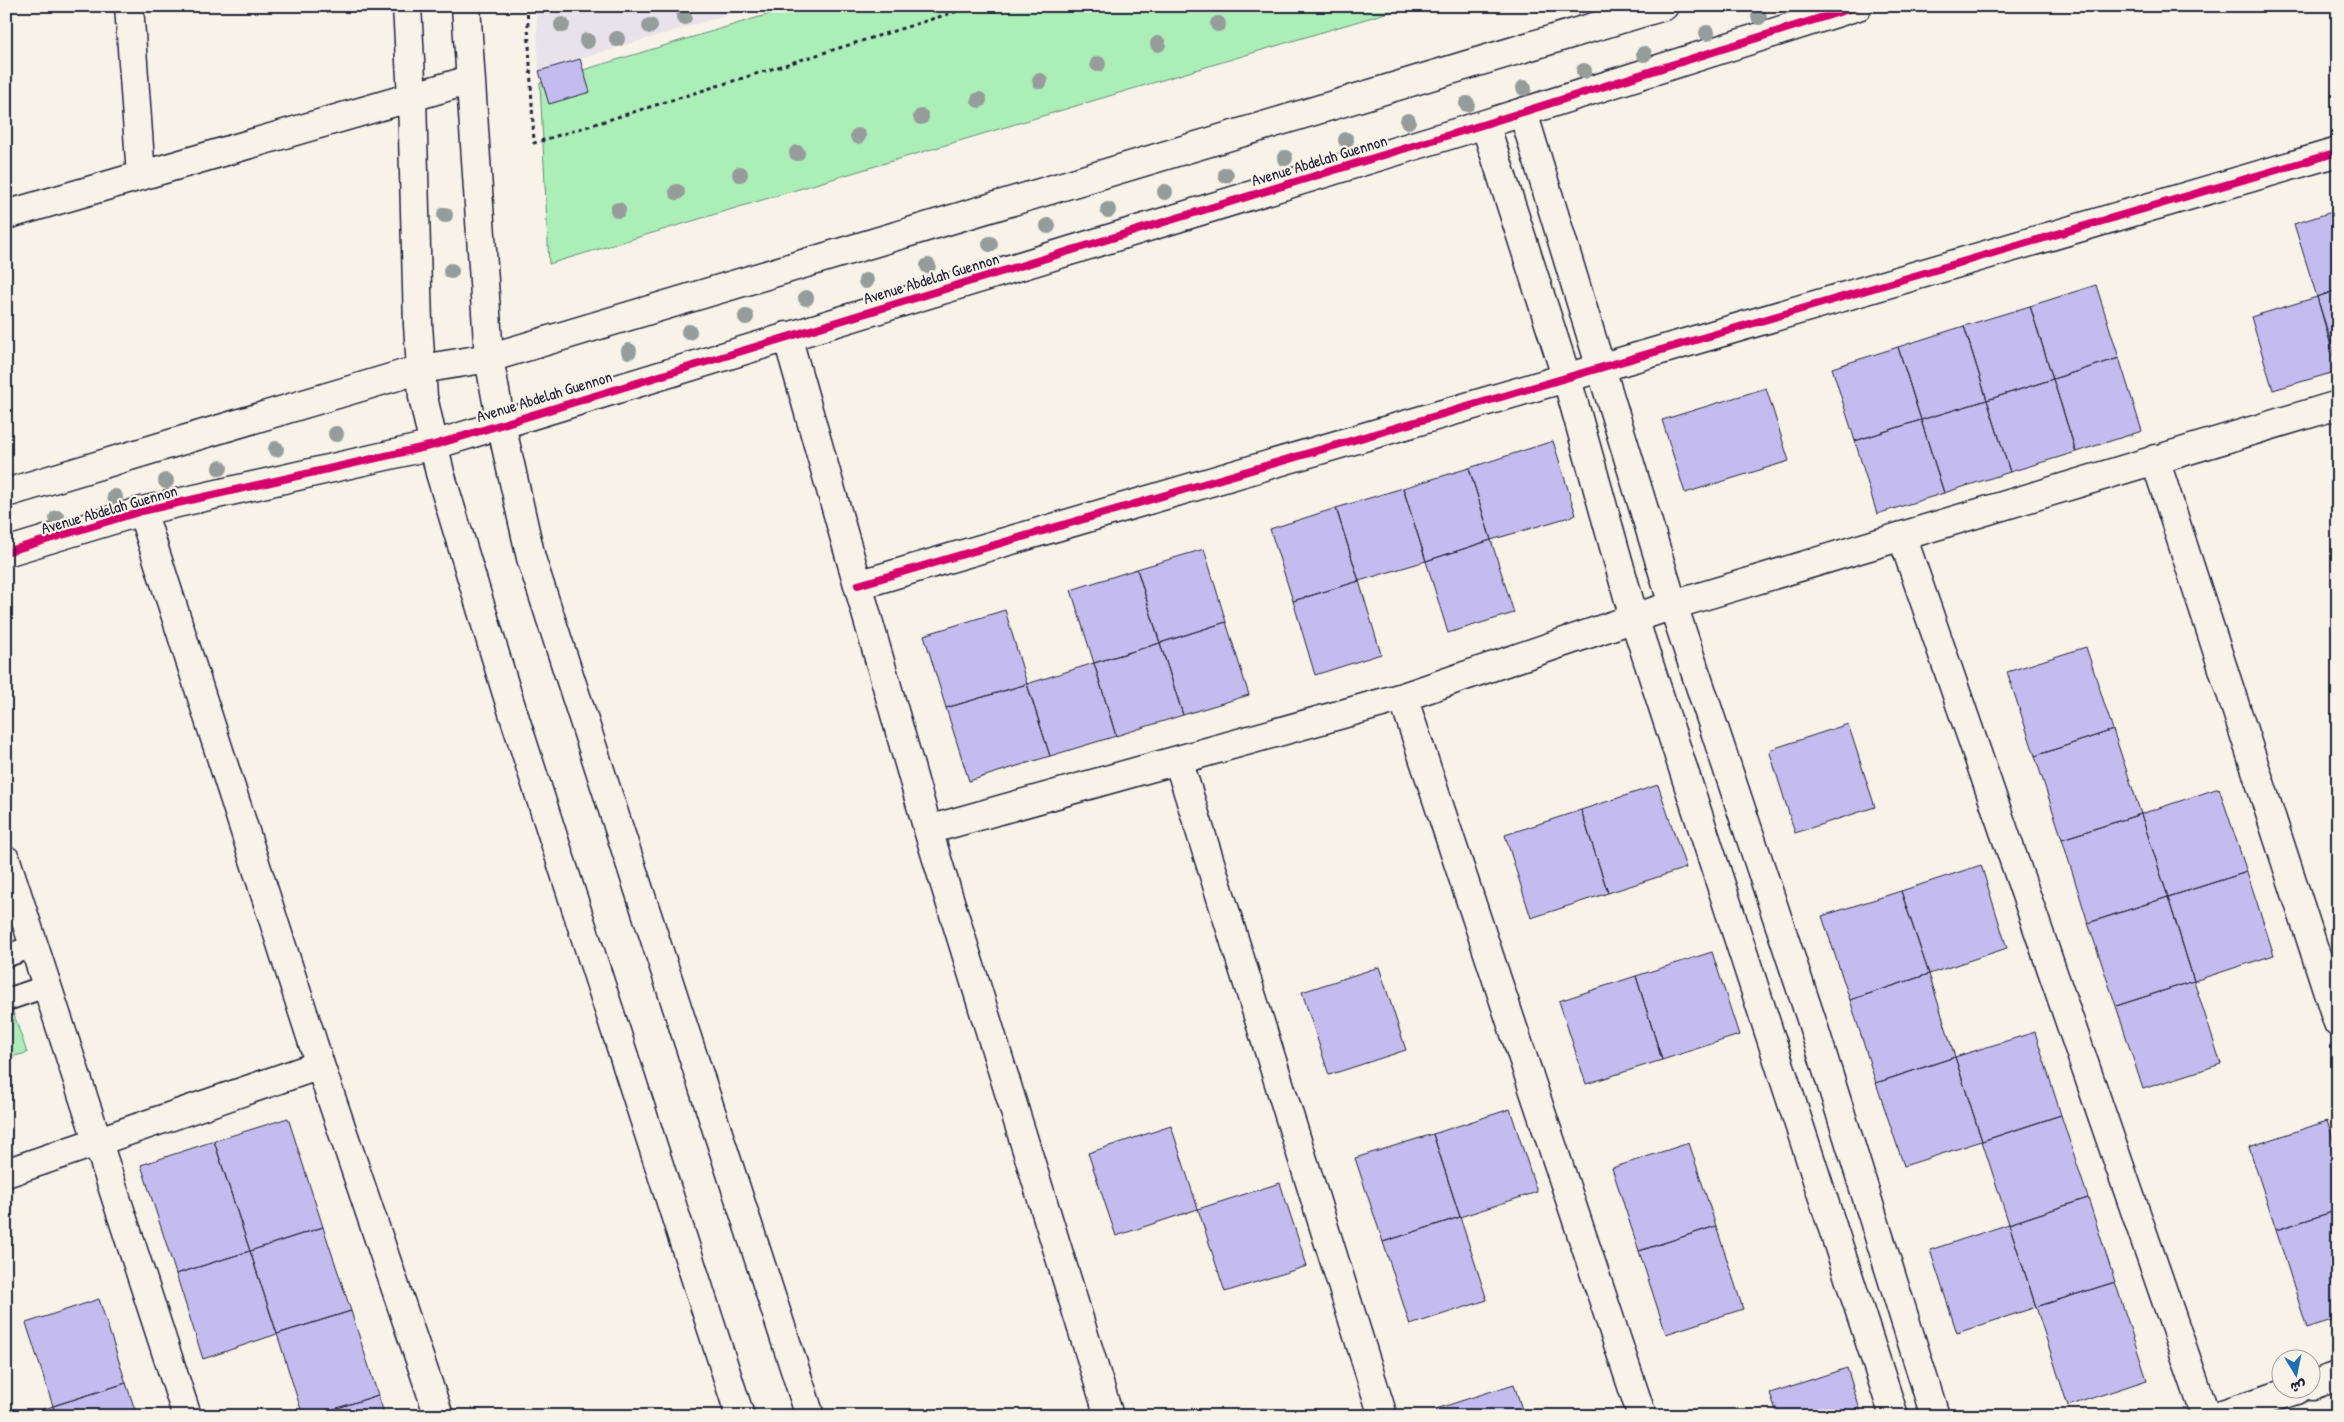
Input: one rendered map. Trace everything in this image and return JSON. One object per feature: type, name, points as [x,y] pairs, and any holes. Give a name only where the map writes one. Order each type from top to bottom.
[{"type":"street","points":[[129,6],[141,176]]},
{"type":"street","points":[[407,6],[421,369],[423,397],[440,473],[507,694],[740,1416]]},
{"type":"street","points":[[466,6],[489,358],[501,424],[531,558],[810,1416]]},
{"type":"street","points":[[6,493],[421,369],[489,358],[1664,6]]},
{"type":"street","name":"Avenue Abdelah Guennon","points":[[6,552],[142,511],[434,445],[1485,124],[1846,8]]},
{"type":"street","points":[[6,215],[470,80]]},
{"type":"street","points":[[1523,112],[1673,605],[1813,1025],[1935,1416]]},
{"type":"street","points":[[1485,124],[1567,380],[1634,618],[1894,1416]]},
{"type":"street","points":[[858,585],[1567,380],[1602,368],[2338,152]]},
{"type":"street","points":[[787,336],[928,830],[1109,1416]]},
{"type":"street","points":[[928,830],[1403,697],[1673,605],[2338,405]]},
{"type":"street","points":[[2155,459],[2338,1024]]},
{"type":"street","points":[[142,511],[320,1065],[439,1416]]},
{"type":"street","points":[[1902,536],[2206,1416]]},
{"type":"street","points":[[1403,697],[1642,1416]]},
{"type":"street","points":[[1178,760],[1383,1416]]},
{"type":"street","points":[[6,860],[188,1416]]},
{"type":"street","points":[[1772,1039],[1813,1025]]},
{"type":"street","points":[[6,1173],[320,1065]]},
{"type":"street","points":[[2322,1381],[2338,1376]]},
{"type":"street","points":[[2216,1416],[2272,1398]]},
{"type":"lane","points":[[6,956],[34,946]]},
{"type":"lane","points":[[6,1000],[47,986]]},
{"type":"path","points":[[527,6],[534,143],[974,6]]},
{"type":"shaded area","points":[[536,6],[756,6],[539,71]]},
{"type":"green space","points":[[796,6],[1409,6],[549,264],[540,83]]},
{"type":"green space","points":[[11,1006],[27,1053],[6,1058],[6,1008]]},
{"type":"building","points":[[580,59],[590,92],[549,104],[539,71]]},
{"type":"building","points":[[2338,210],[2338,290],[2317,297],[2294,224]]},
{"type":"building","points":[[2096,285],[2119,358],[2053,379],[2030,306]]},
{"type":"building","points":[[2338,290],[2338,364],[2317,297]]},
{"type":"building","points":[[2317,297],[2338,371],[2273,390],[2251,317]]},
{"type":"building","points":[[2030,306],[2053,379],[1987,400],[1964,326]]},
{"type":"building","points":[[1964,326],[1987,400],[1921,420],[1898,347]]},
{"type":"building","points":[[1898,347],[1921,420],[1855,441],[1832,368]]},
{"type":"building","points":[[2119,358],[2142,431],[2076,452],[2053,379]]},
{"type":"building","points":[[2053,379],[2076,452],[2010,472],[1987,400]]},
{"type":"building","points":[[1766,388],[1789,461],[1685,493],[1662,420]]},
{"type":"building","points":[[1987,400],[2010,472],[1944,493],[1921,420]]},
{"type":"building","points":[[1921,420],[1944,493],[1877,514],[1855,441]]},
{"type":"building","points":[[1553,441],[1576,515],[1491,540],[1469,468]]},
{"type":"building","points":[[1469,468],[1491,540],[1426,561],[1403,488]]},
{"type":"building","points":[[1403,488],[1426,561],[1359,581],[1336,508]]},
{"type":"building","points":[[1336,508],[1359,581],[1293,601],[1270,529]]},
{"type":"building","points":[[1491,540],[1514,613],[1448,633],[1426,561]]},
{"type":"building","points":[[1204,549],[1226,622],[1160,643],[1137,569]]},
{"type":"building","points":[[1137,569],[1160,643],[1094,663],[1071,590]]},
{"type":"building","points":[[1359,581],[1381,654],[1315,675],[1293,601]]},
{"type":"building","points":[[1005,610],[1027,684],[946,708],[924,635]]},
{"type":"building","points":[[1226,622],[1249,695],[1183,715],[1160,643]]},
{"type":"building","points":[[1160,643],[1183,715],[1116,736],[1094,663]]},
{"type":"building","points":[[2086,647],[2113,730],[2035,756],[2007,672]]},
{"type":"building","points":[[1094,663],[1116,736],[1050,756],[1027,684]]},
{"type":"building","points":[[1027,684],[1050,756],[969,781],[946,708]]},
{"type":"building","points":[[1848,724],[1875,807],[1795,833],[1769,750]]},
{"type":"building","points":[[2113,730],[2141,814],[2062,839],[2035,756]]},
{"type":"building","points":[[1658,785],[1686,868],[1608,893],[1581,810]]},
{"type":"building","points":[[2219,788],[2247,872],[2168,897],[2141,814]]},
{"type":"building","points":[[1581,810],[1608,893],[1531,918],[1505,835]]},
{"type":"building","points":[[2141,814],[2168,897],[2088,923],[2062,839]]},
{"type":"building","points":[[1981,865],[2007,948],[1929,974],[1901,891]]},
{"type":"building","points":[[2247,872],[2274,955],[2194,981],[2168,897]]},
{"type":"building","points":[[1901,891],[1929,974],[1850,1000],[1822,916]]},
{"type":"building","points":[[2168,897],[2194,981],[2116,1006],[2088,923]]},
{"type":"building","points":[[1712,952],[1739,1035],[1662,1060],[1636,976]]},
{"type":"building","points":[[1379,967],[1406,1050],[1329,1075],[1302,992]]},
{"type":"building","points":[[1929,974],[1955,1057],[1876,1083],[1850,1000]]},
{"type":"building","points":[[1636,976],[1662,1060],[1586,1084],[1559,1001]]},
{"type":"building","points":[[2194,981],[2221,1064],[2143,1089],[2116,1006]]},
{"type":"building","points":[[2035,1032],[2061,1115],[1982,1141],[1955,1057]]},
{"type":"building","points":[[1955,1057],[1982,1141],[1904,1166],[1876,1083]]},
{"type":"building","points":[[1510,1109],[1537,1192],[1460,1217],[1433,1134]]},
{"type":"building","points":[[2061,1115],[2088,1198],[2009,1224],[1982,1141]]},
{"type":"building","points":[[288,1118],[323,1227],[250,1251],[214,1141]]},
{"type":"building","points":[[2327,1121],[2338,1153],[2338,1210],[2276,1230],[2249,1147]]},
{"type":"building","points":[[1171,1126],[1198,1209],[1116,1236],[1088,1153]]},
{"type":"building","points":[[1433,1134],[1460,1217],[1383,1242],[1355,1158]]},
{"type":"building","points":[[214,1141],[250,1251],[176,1274],[141,1165]]},
{"type":"building","points":[[1689,1143],[1716,1226],[1639,1251],[1612,1168]]},
{"type":"building","points":[[1280,1183],[1307,1266],[1225,1292],[1198,1209]]},
{"type":"building","points":[[2088,1198],[2115,1282],[2036,1307],[2009,1224]]},
{"type":"building","points":[[2338,1210],[2338,1318],[2307,1328],[2276,1230]]},
{"type":"building","points":[[1460,1217],[1487,1300],[1410,1325],[1383,1242]]},
{"type":"building","points":[[2009,1224],[2036,1307],[1957,1333],[1930,1250]]},
{"type":"building","points":[[1716,1226],[1743,1309],[1666,1334],[1639,1251]]},
{"type":"building","points":[[323,1227],[351,1311],[277,1334],[250,1251]]},
{"type":"building","points":[[250,1251],[277,1334],[203,1359],[176,1274]]},
{"type":"building","points":[[2115,1282],[2147,1380],[2068,1406],[2036,1307]]},
{"type":"building","points":[[99,1299],[126,1383],[53,1406],[26,1323]]},
{"type":"building","points":[[351,1311],[378,1395],[313,1416],[303,1416],[277,1334]]},
{"type":"building","points":[[1847,1368],[1862,1416],[1778,1416],[1770,1393]]},
{"type":"building","points":[[126,1383],[137,1416],[56,1416],[53,1406]]},
{"type":"building","points":[[1514,1384],[1524,1416],[1439,1416],[1436,1409]]},
{"type":"building","points":[[378,1395],[385,1416],[313,1416]]},
{"type":"building","points":[[53,1406],[56,1416],[24,1416]]},
{"type":"cycle path","points":[[6,552],[142,511],[434,445],[1485,124],[1858,6]]},
{"type":"cycle path","points":[[858,585],[2338,152]]}]
